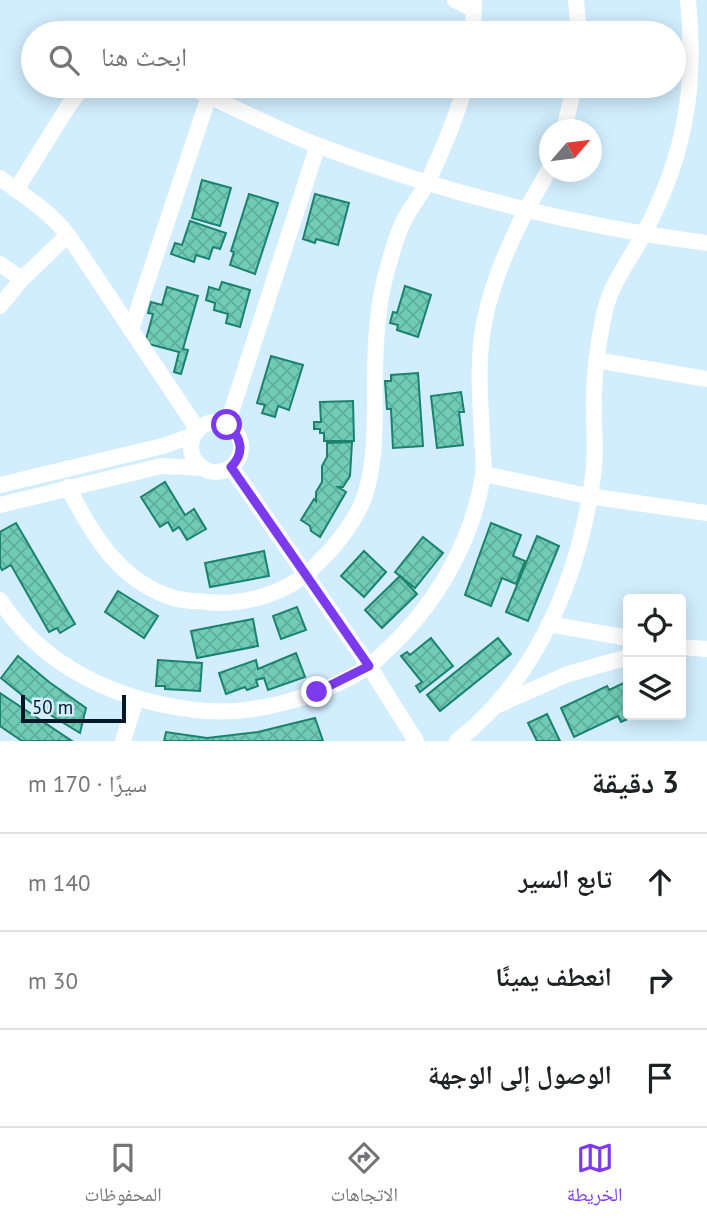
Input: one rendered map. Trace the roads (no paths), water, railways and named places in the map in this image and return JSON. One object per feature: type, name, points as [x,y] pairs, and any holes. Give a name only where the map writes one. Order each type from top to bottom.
[{"type":"street","points":[[455,0],[474,5]]},
{"type":"street","points":[[576,0],[578,21]]},
{"type":"street","points":[[457,741],[492,708],[533,654],[549,624],[573,562],[594,468],[596,360],[606,308],[621,272],[643,235],[682,139],[690,98],[692,36],[688,0]]},
{"type":"street","points":[[16,190],[74,98]]},
{"type":"street","points":[[131,330],[208,98]]},
{"type":"street","points":[[213,98],[318,145],[526,211],[643,235],[707,243]]},
{"type":"street","points":[[68,487],[101,545],[122,569],[148,587],[175,598],[212,602],[245,601],[278,592],[306,575],[341,538],[362,503],[373,447],[376,335],[389,261],[405,218],[428,182],[461,98]]},
{"type":"street","points":[[566,119],[571,98]]},
{"type":"street","points":[[227,425],[318,145]]},
{"type":"street","points":[[0,178],[48,213],[68,235],[196,432],[191,449],[197,464],[203,468]]},
{"type":"street","points":[[0,600],[30,637],[57,660],[103,687],[170,707],[202,711],[258,709],[317,692],[369,666],[403,635],[434,597],[469,529],[484,474],[479,376],[484,324],[496,279],[542,182]]},
{"type":"street","points":[[0,306],[22,279],[68,235]]},
{"type":"street","points":[[0,264],[22,279]]},
{"type":"street","points":[[596,360],[707,379]]},
{"type":"street","points":[[0,485],[163,446],[196,432],[207,424],[217,422],[227,425],[239,438],[241,446],[240,454],[231,467],[216,472],[173,465],[68,487],[0,505]]},
{"type":"street","points":[[231,467],[369,666],[416,741]]},
{"type":"street","points":[[484,474],[589,496],[707,513]]},
{"type":"street","points":[[549,624],[623,637]]},
{"type":"street","points":[[686,647],[707,649]]},
{"type":"street","points":[[492,708],[568,674],[623,658]]},
{"type":"street","points":[[123,741],[136,699]]}]
